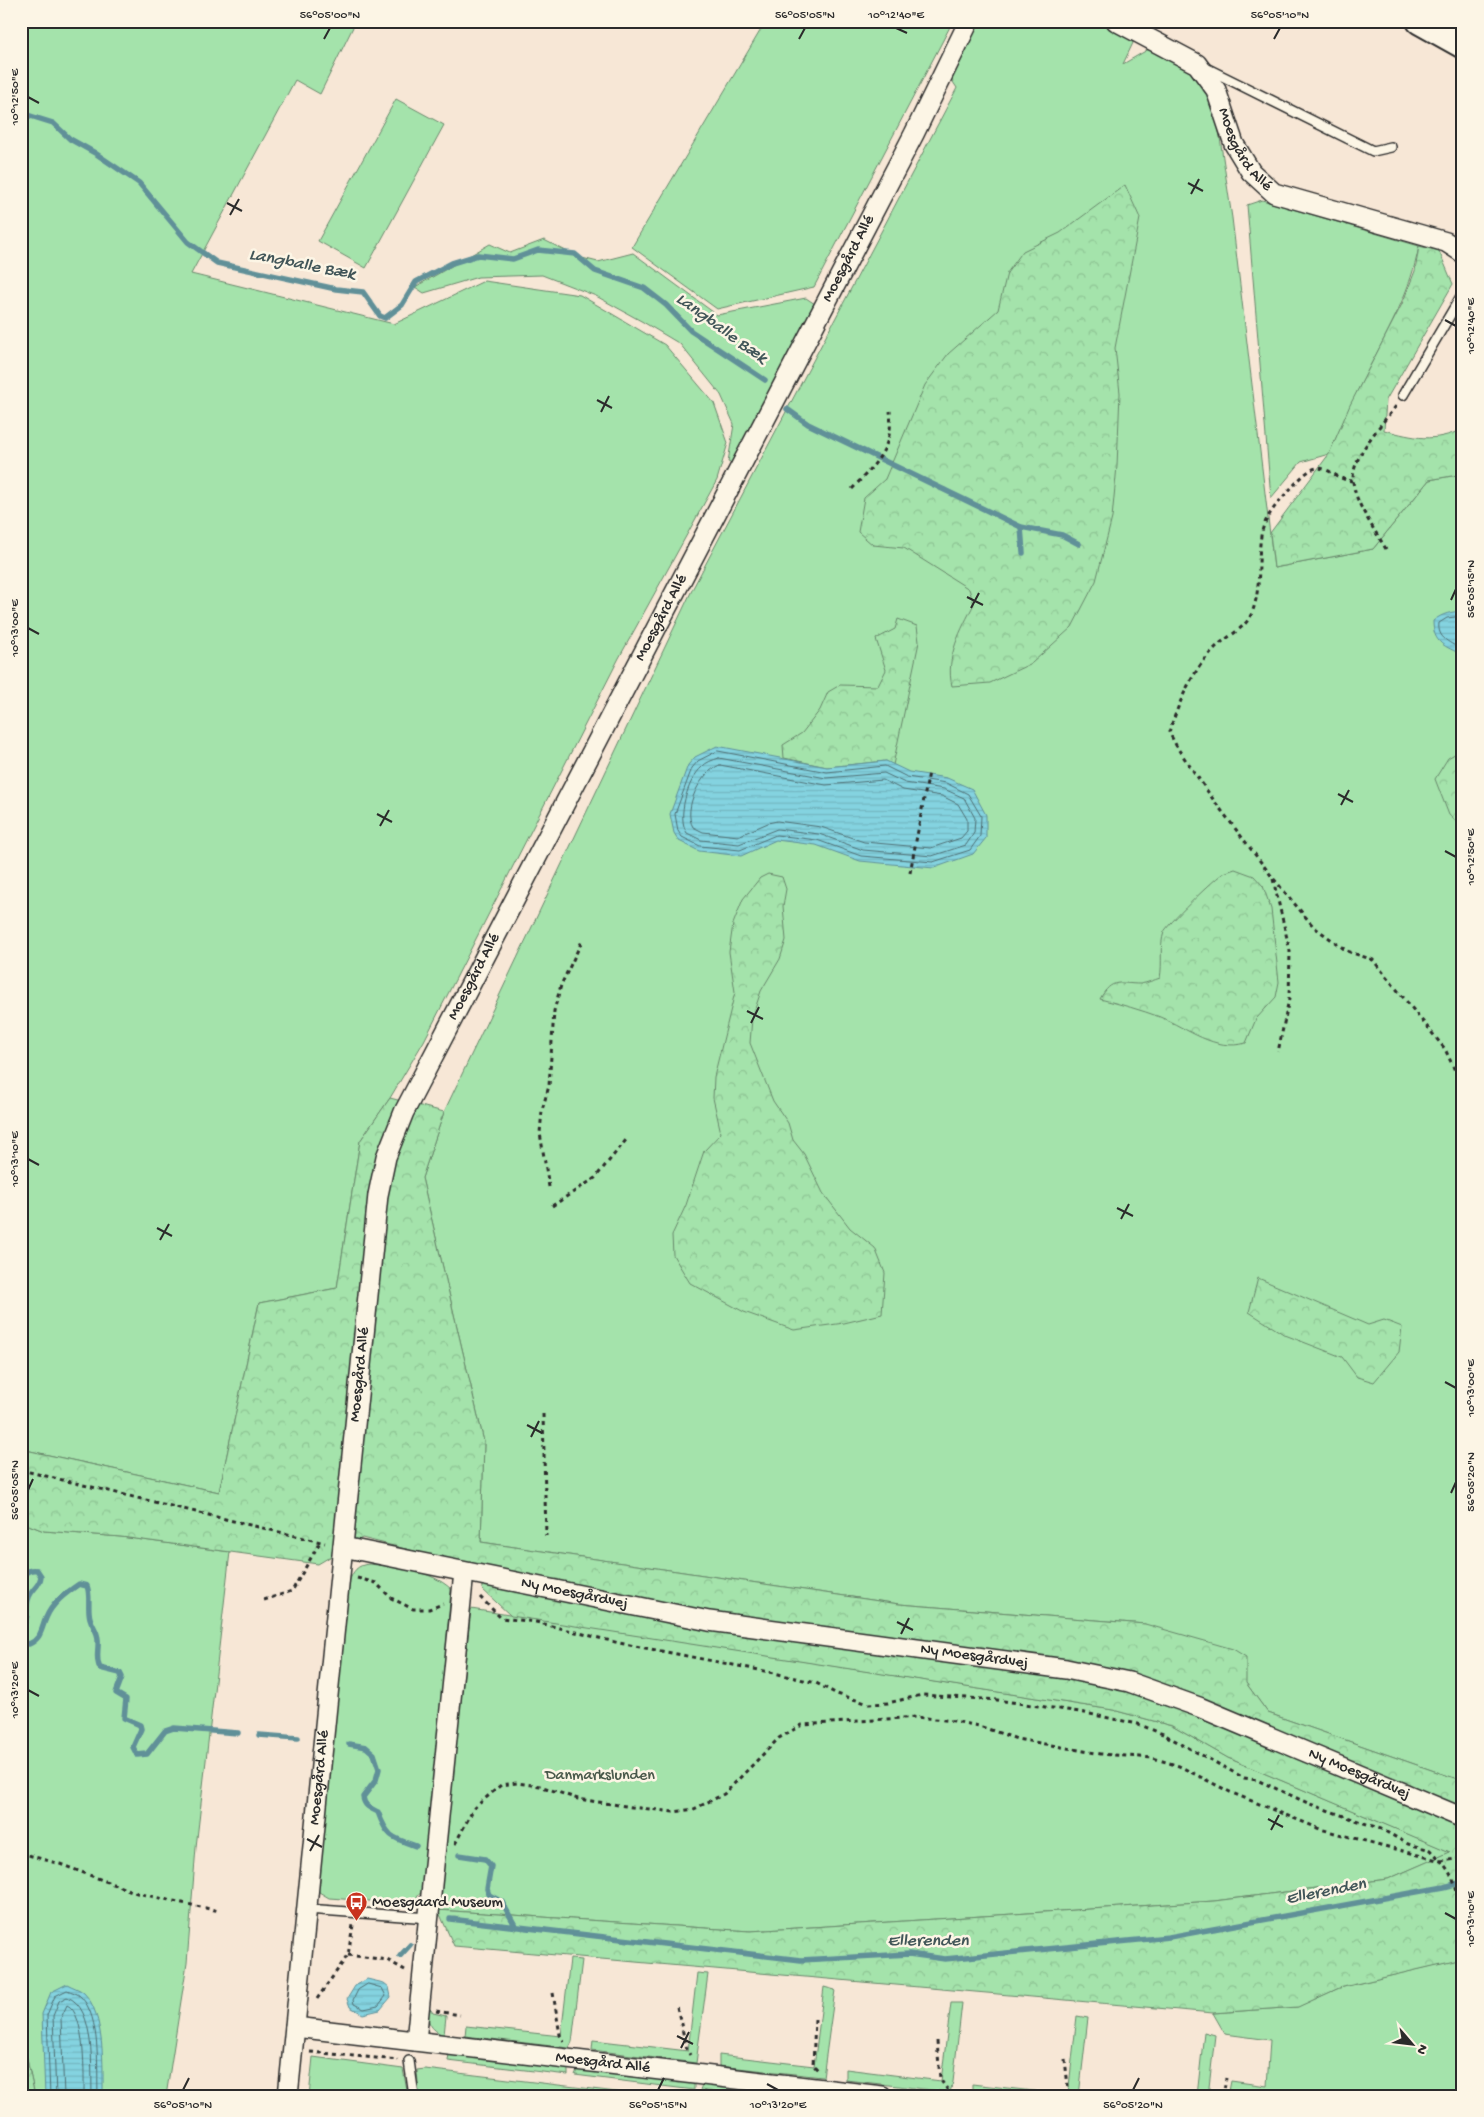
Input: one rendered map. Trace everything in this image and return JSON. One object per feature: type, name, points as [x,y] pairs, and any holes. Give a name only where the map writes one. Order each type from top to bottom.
[{"type":"main road","points":[[1420,21],[1463,45]]},
{"type":"street","name":"Moesgård Allé","points":[[288,2096],[303,2028],[307,1909],[378,1195],[386,1157],[404,1112],[914,134],[969,21]]},
{"type":"street","name":"Moesgård Allé","points":[[1116,21],[1197,64],[1216,90],[1234,144],[1251,172],[1274,193],[1446,242],[1463,253]]},
{"type":"street","name":"Ny Moesgårdvej","points":[[343,1547],[709,1621],[1066,1669],[1129,1682],[1199,1707],[1463,1818]]},
{"type":"street","points":[[416,2041],[464,1572]]},
{"type":"street","name":"Moesgård Allé","points":[[303,2028],[882,2096]]},
{"type":"lane","points":[[1197,64],[1373,151],[1391,147]]},
{"type":"lane","points":[[1404,395],[1463,293]]},
{"type":"lane","points":[[307,1909],[429,1918]]},
{"type":"lane","points":[[409,2060],[414,2096]]},
{"type":"path","points":[[1386,549],[1361,506],[1353,481],[1355,470],[1366,446],[1404,395]]},
{"type":"path","points":[[852,488],[882,452],[892,430],[890,411]]},
{"type":"path","points":[[1353,481],[1342,480],[1328,470],[1316,468],[1304,475],[1270,513],[1261,534],[1260,574],[1250,616],[1235,633],[1215,647],[1192,676],[1180,700],[1169,732],[1178,749],[1215,802],[1273,878],[1314,927],[1348,951],[1373,960],[1446,1049],[1463,1088]]},
{"type":"path","points":[[910,874],[929,772]]},
{"type":"path","points":[[1273,878],[1290,951],[1289,999],[1278,1052]]},
{"type":"path","points":[[549,1187],[540,1133],[542,1110],[548,1086],[554,1011],[561,985],[583,939]]},
{"type":"path","points":[[552,1206],[595,1178],[626,1140]]},
{"type":"path","points":[[543,1414],[547,1496],[546,1536]]},
{"type":"path","points":[[21,1470],[343,1547]]},
{"type":"path","points":[[264,1600],[292,1591],[320,1542]]},
{"type":"path","points":[[340,1575],[376,1583],[391,1598],[413,1608],[428,1609],[437,1607],[445,1604],[454,1594],[475,1595],[484,1600],[501,1618],[536,1622],[628,1645],[770,1672],[816,1684],[837,1694],[869,1704],[888,1703],[922,1695],[997,1700],[1080,1712],[1138,1724],[1163,1734],[1244,1778],[1256,1780],[1310,1804],[1381,1829],[1408,1844],[1430,1850],[1449,1869],[1457,1889],[1463,1920]]},
{"type":"path","points":[[454,1848],[474,1808],[501,1785],[517,1783],[532,1785],[578,1799],[632,1807],[674,1812],[694,1809],[724,1794],[779,1738],[802,1725],[916,1717],[979,1726],[1026,1741],[1101,1754],[1153,1758],[1179,1766],[1230,1792],[1320,1829],[1441,1860],[1463,1858]]},
{"type":"path","points":[[21,1853],[60,1864],[137,1893],[219,1910]]},
{"type":"path","points":[[309,2061],[310,2052],[303,2028],[323,1987],[348,1955],[355,1912]]},
{"type":"path","points":[[348,1955],[393,1962],[406,1971],[421,1992]]},
{"type":"path","points":[[553,1993],[560,2035]]},
{"type":"path","points":[[677,2007],[687,2050]]},
{"type":"path","points":[[813,2065],[815,2019]]},
{"type":"path","points":[[937,2041],[940,2079],[952,2096]]},
{"type":"path","points":[[310,2052],[409,2060]]},
{"type":"path","points":[[1065,2059],[1069,2096]]},
{"type":"path","points":[[1223,2096],[1226,2078]]},
{"type":"green space","points":[[21,21],[356,21],[320,94],[295,80],[191,274],[394,324],[484,281],[580,295],[665,345],[714,403],[728,443],[717,480],[619,658],[424,1041],[390,1098],[360,1141],[337,1288],[259,1303],[219,1492],[21,1449]]},
{"type":"green space","points":[[766,21],[953,21],[814,287],[717,309],[632,247]]},
{"type":"green space","points":[[980,21],[1102,21],[1124,32],[1133,43],[1123,64],[1149,49],[1179,60],[1203,83],[1216,111],[1232,218],[1274,568],[1373,549],[1429,480],[1463,474],[1463,1781],[1268,1713],[1246,1683],[1145,1624],[899,1604],[481,1542],[484,1442],[422,1178],[444,1112],[693,588],[957,88],[949,76]]},
{"type":"green space","points":[[396,99],[444,125],[366,268],[318,241]]},
{"type":"green space","points":[[1125,185],[1140,218],[1115,348],[1120,393],[1117,466],[1112,518],[1096,581],[1072,627],[1032,663],[990,683],[952,686],[950,675],[952,654],[959,634],[974,604],[969,589],[904,548],[873,545],[858,532],[864,498],[885,479],[925,385],[948,354],[998,310],[1007,273],[1023,251],[1060,233]]},
{"type":"green space","points":[[1262,200],[1419,246],[1411,278],[1399,308],[1329,454],[1301,462],[1271,498],[1247,205]]},
{"type":"green space","points":[[544,240],[578,257],[598,262],[633,253],[717,315],[806,298],[815,304],[733,464],[728,462],[734,424],[721,395],[680,344],[643,322],[596,296],[542,275],[478,277],[424,293],[415,287],[490,244],[510,253]]},
{"type":"green space","points":[[1419,246],[1439,251],[1453,284],[1386,400],[1384,430],[1415,437],[1433,438],[1463,429],[1463,474],[1429,480],[1373,549],[1274,568],[1270,533],[1329,454],[1350,405],[1402,304],[1415,271]]},
{"type":"green space","points":[[898,619],[917,626],[919,642],[893,765],[886,761],[827,767],[784,758],[783,745],[802,733],[820,710],[828,692],[840,685],[878,686],[886,670],[876,639],[895,629]]},
{"type":"green space","points":[[1463,749],[1463,828],[1449,815],[1435,779],[1448,758]]},
{"type":"green space","points":[[1235,869],[1254,876],[1263,886],[1271,909],[1279,982],[1276,997],[1256,1019],[1246,1043],[1235,1045],[1212,1042],[1160,1017],[1100,999],[1108,987],[1117,983],[1140,984],[1160,978],[1164,932],[1190,903],[1216,879],[1224,873]]},
{"type":"green space","points":[[768,874],[782,877],[786,889],[783,906],[786,940],[780,959],[761,991],[752,1018],[750,1043],[773,1101],[788,1123],[793,1140],[804,1154],[823,1193],[850,1228],[875,1248],[885,1273],[882,1314],[844,1323],[794,1330],[744,1312],[690,1283],[673,1255],[672,1235],[686,1205],[704,1151],[721,1133],[713,1098],[714,1077],[735,992],[729,952],[733,924],[743,899],[760,878]]},
{"type":"green space","points":[[390,1098],[444,1112],[422,1178],[484,1442],[481,1542],[899,1604],[1145,1624],[1233,1649],[1246,1657],[1246,1683],[1268,1713],[1463,1781],[1463,1959],[1339,1988],[1298,2007],[1213,2013],[454,1946],[438,1910],[750,1931],[1214,1901],[1388,1879],[1450,1852],[1228,1758],[1172,1726],[1113,1710],[511,1616],[482,1589],[481,1568],[362,1538],[318,1564],[121,1537],[44,1531],[21,1522],[21,1449],[219,1492],[259,1303],[337,1288],[360,1141]]},
{"type":"green space","points":[[1258,1278],[1368,1325],[1384,1320],[1402,1327],[1399,1352],[1374,1382],[1357,1377],[1342,1357],[1285,1335],[1249,1312]]},
{"type":"green space","points":[[21,1522],[44,1531],[121,1537],[230,1552],[196,1847],[187,1963],[166,2096],[35,2096],[21,2032]]},
{"type":"green space","points":[[369,1564],[413,1570],[434,1578],[451,1589],[427,1876],[423,1890],[411,1904],[329,1898],[319,1892],[318,1886],[349,1582],[356,1569]]},
{"type":"green space","name":"Danmarkslunden","points":[[471,1609],[1113,1710],[1172,1726],[1228,1758],[1451,1852],[1388,1879],[1214,1901],[750,1931],[438,1910]]},
{"type":"green space","points":[[570,1959],[582,1960],[572,2042],[569,2048],[465,2036],[466,2026],[561,2036]]},
{"type":"green space","points":[[1461,1959],[1463,1964],[1463,2096],[1228,2096],[1231,2081],[1267,2086],[1270,2040],[1225,2034],[1213,2013],[1297,2007],[1339,1988]]},
{"type":"green space","points":[[697,1973],[708,1974],[696,2063],[592,2050],[593,2040],[688,2051]]},
{"type":"green space","points":[[824,1987],[835,1990],[823,2077],[719,2066],[719,2055],[814,2066]]},
{"type":"green space","points":[[951,2003],[962,2003],[953,2082],[950,2092],[846,2080],[846,2069],[941,2081]]},
{"type":"green space","points":[[428,2006],[433,2013],[446,2016],[444,2035],[435,2030],[430,2024],[428,2020]]},
{"type":"green space","points":[[1077,2016],[1088,2018],[1079,2096],[972,2094],[972,2084],[1068,2095]]},
{"type":"green space","points":[[21,2032],[35,2096],[21,2096]]},
{"type":"green space","points":[[1204,2032],[1215,2035],[1208,2096],[1197,2096]]},
{"type":"green space","points":[[449,2054],[568,2068],[568,2075],[448,2061]]},
{"type":"green space","points":[[313,2057],[403,2069],[408,2096],[309,2096]]},
{"type":"green space","points":[[578,2068],[694,2082],[694,2090],[575,2075]]},
{"type":"green space","points":[[425,2069],[650,2096],[419,2096],[417,2070]]},
{"type":"green space","points":[[703,2082],[819,2096],[752,2096],[700,2090]]},
{"type":"water","points":[[1463,611],[1463,655],[1441,643],[1435,635],[1433,621],[1447,613]]},
{"type":"water","points":[[717,746],[827,767],[886,761],[909,772],[947,778],[972,789],[986,815],[986,838],[973,854],[934,868],[860,861],[816,845],[776,840],[741,856],[699,851],[679,841],[674,833],[670,814],[688,765],[695,757]]},
{"type":"water","points":[[367,1979],[384,1983],[389,1987],[391,1997],[380,2010],[363,2014],[350,2007],[347,1999],[355,1986]]},
{"type":"water","points":[[67,1984],[84,1993],[91,2002],[96,2014],[101,2041],[103,2096],[45,2096],[42,2014],[51,1992]]},
{"type":"waterway","name":"Langballe Bæk","points":[[21,113],[53,123],[70,139],[95,153],[139,183],[188,242],[217,263],[336,289],[363,292],[380,316],[385,318],[402,305],[416,282],[452,263],[478,255],[513,259],[538,250],[575,254],[595,271],[644,288],[666,305],[691,331],[765,380]]},
{"type":"waterway","points":[[787,409],[808,424],[1021,527],[1062,535],[1079,544]]},
{"type":"waterway","points":[[1021,527],[1023,553]]},
{"type":"waterway","points":[[21,1577],[32,1570],[37,1570],[41,1576],[39,1583],[29,1597],[27,1617],[21,1628]]},
{"type":"waterway","points":[[21,1642],[29,1644],[36,1639],[49,1613],[64,1595],[79,1584],[87,1586],[90,1618],[98,1637],[97,1658],[100,1668],[120,1673],[122,1677],[116,1693],[126,1699],[124,1718],[140,1725],[141,1729],[133,1747],[137,1755],[147,1754],[165,1731],[174,1728],[238,1733]]},
{"type":"waterway","points":[[259,1735],[298,1738]]},
{"type":"waterway","points":[[349,1744],[366,1747],[374,1754],[379,1769],[376,1780],[363,1797],[365,1803],[378,1812],[384,1827],[391,1835],[416,1846]]},
{"type":"waterway","points":[[459,1855],[485,1859],[491,1866],[487,1889],[489,1895],[502,1902],[516,1927]]},
{"type":"waterway","name":"Ellerenden","points":[[450,1919],[801,1960],[909,1954],[945,1959],[1169,1937],[1463,1882]]},
{"type":"waterway","name":"Ellerenden","points":[[400,1956],[410,1945]]},
{"type":"place","name":"Moesgaard Museum","points":[[356,1922]]}]
